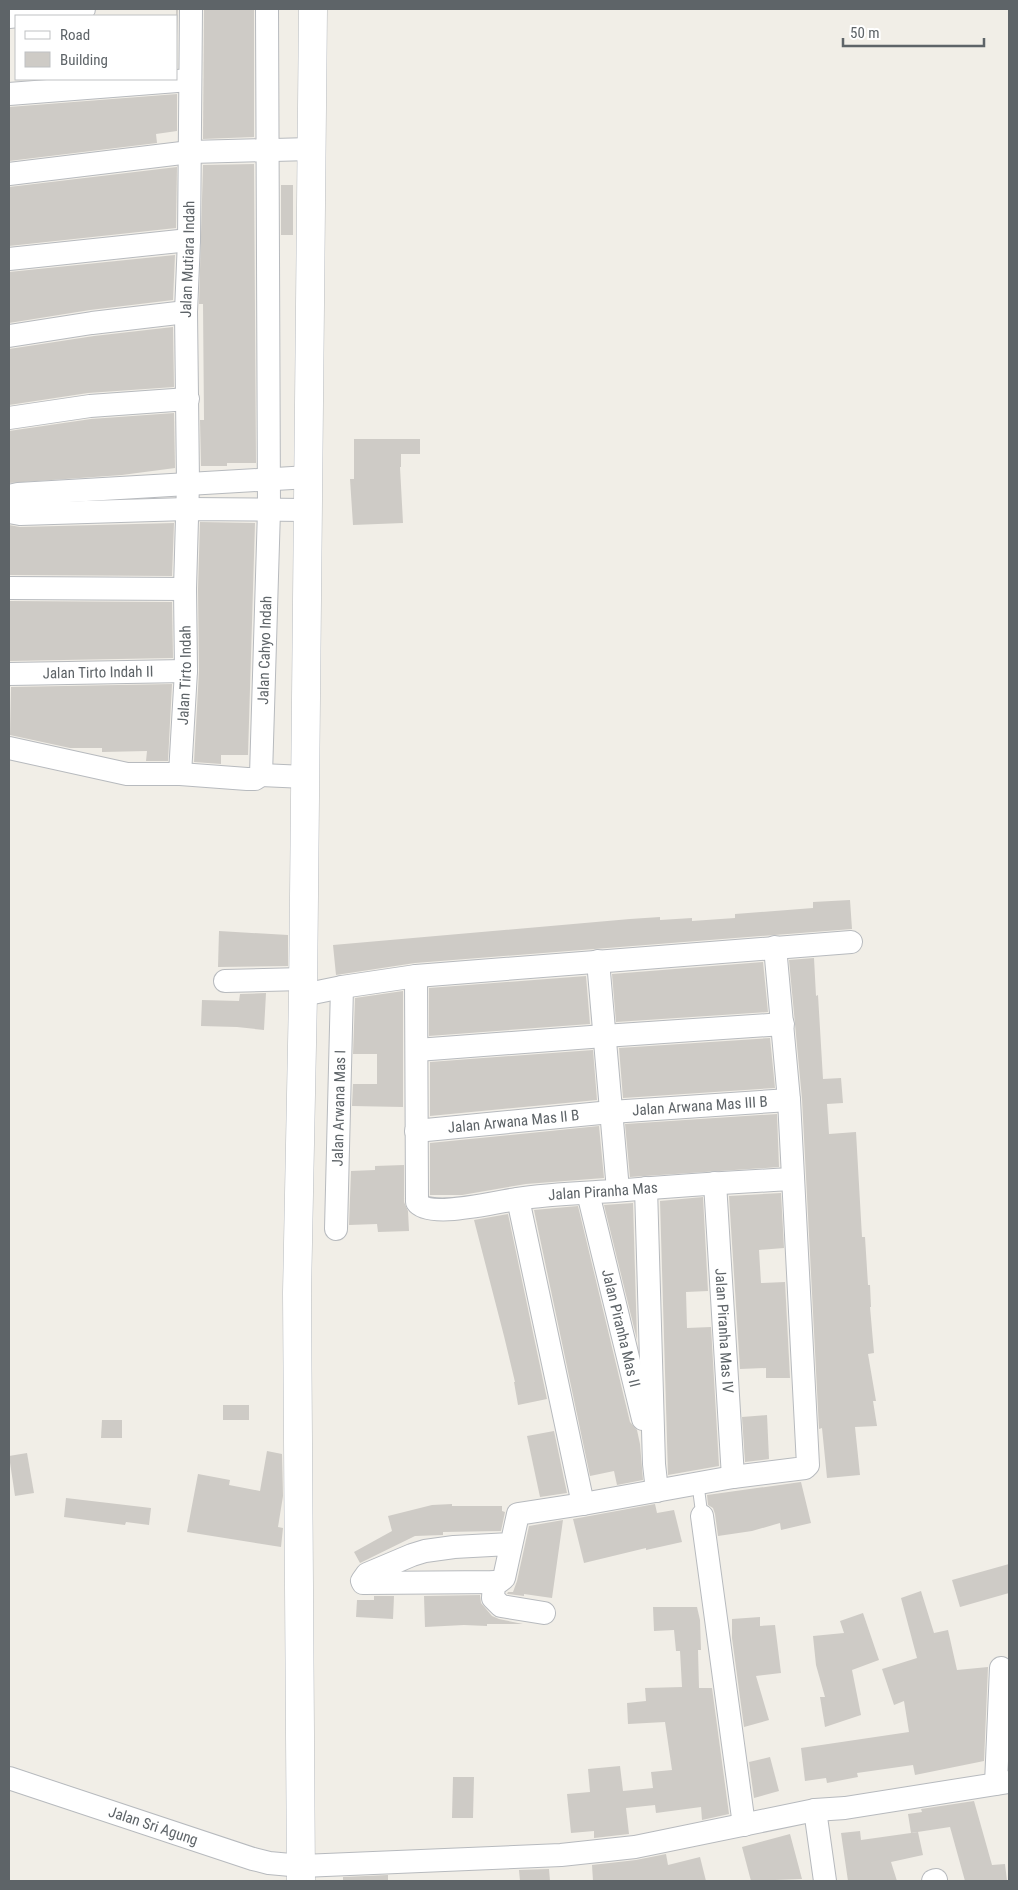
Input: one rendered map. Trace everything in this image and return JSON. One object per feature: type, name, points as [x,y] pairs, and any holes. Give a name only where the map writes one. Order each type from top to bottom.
[{"type":"street","points":[[28,15],[84,9]]},
{"type":"street","name":"Jalan Mutiara Indah","points":[[187,509],[188,399],[186,312],[189,240],[191,9]]},
{"type":"street","name":"Jalan Cahyo Indah","points":[[254,777],[269,510],[267,9]]},
{"type":"street","points":[[301,1874],[297,1292],[303,987],[313,9]]},
{"type":"street","points":[[9,94],[190,80]]},
{"type":"street","points":[[9,174],[190,152],[311,149]]},
{"type":"street","points":[[9,259],[189,240]]},
{"type":"street","points":[[9,336],[92,323],[186,312]]},
{"type":"street","points":[[9,418],[90,406],[188,399]]},
{"type":"street","points":[[9,496],[188,483],[309,477]]},
{"type":"street","points":[[9,512],[20,514],[187,509],[307,510]]},
{"type":"street","name":"Jalan Tirto Indah","points":[[180,774],[186,671],[185,589],[187,509]]},
{"type":"street","points":[[9,588],[185,589]]},
{"type":"street","name":"Jalan Tirto Indah II","points":[[9,674],[186,671]]},
{"type":"street","points":[[9,748],[127,774],[305,777]]},
{"type":"street","points":[[225,981],[303,987],[342,987],[416,976],[851,942]]},
{"type":"street","points":[[511,1544],[425,1551],[367,1574],[362,1581],[363,1583],[500,1582],[504,1578],[518,1514],[698,1485],[733,1477],[804,1468],[809,1462],[789,1100],[775,947]]},
{"type":"street","points":[[598,961],[618,1190]]},
{"type":"street","points":[[416,976],[416,1131]]},
{"type":"street","name":"Jalan Arwana Mas I","points":[[336,1228],[342,987]]},
{"type":"street","points":[[417,1050],[782,1024]]},
{"type":"street","name":"Jalan Arwana Mas III B","points":[[611,1112],[789,1100]]},
{"type":"street","name":"Jalan Arwana Mas II B","points":[[416,1131],[611,1112]]},
{"type":"street","name":"Jalan Piranha Mas","points":[[416,1131],[417,1202],[421,1206],[437,1209],[463,1208],[518,1199],[618,1190],[793,1179]]},
{"type":"street","name":"Jalan Piranha Mas IV","points":[[715,1183],[733,1477]]},
{"type":"street","points":[[646,1188],[654,1464],[658,1491]]},
{"type":"street","name":"Jalan Piranha Mas II","points":[[588,1193],[654,1464]]},
{"type":"street","points":[[518,1199],[583,1504]]},
{"type":"street","points":[[702,1516],[744,1825]]},
{"type":"street","points":[[494,1582],[493,1598],[501,1606],[544,1613]]},
{"type":"street","points":[[1000,1668],[1003,1783]]},
{"type":"street","name":"Jalan Sri Agung","points":[[9,1778],[301,1874],[635,1848],[815,1810],[845,1808],[1003,1783]]},
{"type":"street","points":[[815,1810],[825,1881]]},
{"type":"lane","points":[[698,1485],[702,1516]]},
{"type":"building","points":[[204,9],[254,9],[254,137],[203,139]]},
{"type":"building","points":[[177,94],[177,131],[156,134],[157,143],[9,161],[9,107]]},
{"type":"building","points":[[254,164],[256,463],[227,463],[227,466],[201,466],[200,420],[204,420],[203,304],[199,304],[203,165]]},
{"type":"building","points":[[177,167],[176,228],[9,246],[9,187]]},
{"type":"building","points":[[281,185],[293,185],[293,235],[281,235]]},
{"type":"building","points":[[175,255],[173,300],[90,310],[9,323],[9,272]]},
{"type":"building","points":[[173,327],[174,387],[88,393],[9,405],[9,349],[94,336]]},
{"type":"building","points":[[174,413],[175,468],[122,475],[9,483],[9,431],[91,419]]},
{"type":"building","points":[[354,439],[420,439],[420,454],[401,454],[403,523],[353,525],[350,479],[354,479]]},
{"type":"building","points":[[200,522],[255,523],[248,755],[221,755],[221,764],[194,762],[199,671],[198,589]]},
{"type":"building","points":[[174,523],[172,576],[9,575],[9,525],[20,527]]},
{"type":"building","points":[[9,601],[172,602],[173,658],[9,661]]},
{"type":"building","points":[[172,684],[168,761],[146,761],[147,751],[102,752],[102,748],[70,748],[10,735],[11,687]]},
{"type":"building","points":[[850,900],[852,929],[415,963],[336,975],[333,945],[630,919],[660,917],[660,920],[692,918],[692,921],[735,918],[735,914],[813,908],[813,902]]},
{"type":"building","points":[[219,931],[288,935],[288,966],[218,967]]},
{"type":"building","points":[[814,958],[823,1079],[841,1078],[843,1103],[827,1104],[829,1134],[856,1132],[862,1237],[865,1237],[868,1285],[870,1285],[874,1353],[868,1354],[876,1401],[873,1401],[877,1426],[855,1427],[860,1475],[827,1478],[822,1428],[819,1429],[802,1099],[789,960]]},
{"type":"building","points":[[763,962],[768,1012],[616,1022],[612,974]]},
{"type":"building","points":[[586,976],[590,1024],[429,1036],[429,988]]},
{"type":"building","points":[[403,991],[403,1107],[352,1106],[353,1084],[377,1084],[377,1054],[353,1054],[355,998]]},
{"type":"building","points":[[266,993],[264,1030],[201,1026],[202,1000],[239,1001],[240,994]]},
{"type":"building","points":[[770,1038],[775,1088],[623,1098],[619,1048]]},
{"type":"building","points":[[593,1050],[597,1100],[430,1116],[430,1062]]},
{"type":"building","points":[[777,1114],[779,1167],[630,1177],[625,1124]]},
{"type":"building","points":[[599,1126],[604,1178],[526,1184],[462,1195],[430,1195],[430,1143]]},
{"type":"building","points":[[404,1165],[404,1202],[408,1211],[409,1231],[378,1232],[377,1224],[349,1225],[351,1171],[375,1170],[375,1166]]},
{"type":"building","points":[[781,1193],[784,1248],[759,1250],[761,1283],[785,1282],[790,1378],[766,1378],[766,1368],[740,1369],[729,1196]]},
{"type":"building","points":[[703,1197],[708,1291],[686,1292],[687,1328],[711,1327],[719,1466],[668,1475],[660,1201]]},
{"type":"building","points":[[633,1203],[637,1340],[604,1205]]},
{"type":"building","points":[[578,1206],[630,1422],[637,1430],[640,1444],[643,1480],[617,1485],[614,1471],[590,1476],[534,1210]]},
{"type":"building","points":[[508,1214],[547,1399],[518,1405],[515,1382],[474,1220]]},
{"type":"building","points":[[223,1405],[249,1405],[249,1420],[223,1420]]},
{"type":"building","points":[[767,1415],[769,1459],[745,1462],[742,1417]]},
{"type":"building","points":[[102,1420],[122,1420],[122,1438],[101,1438]]},
{"type":"building","points":[[554,1431],[567,1493],[540,1497],[527,1436]]},
{"type":"building","points":[[267,1451],[282,1454],[283,1496],[278,1527],[283,1528],[281,1547],[187,1532],[198,1474],[230,1480],[229,1485],[260,1491]]},
{"type":"building","points":[[27,1453],[34,1493],[15,1496],[9,1456]]},
{"type":"building","points":[[801,1482],[811,1523],[781,1530],[780,1523],[752,1531],[718,1536],[715,1514],[713,1508],[708,1505],[707,1495]]},
{"type":"building","points":[[66,1498],[151,1508],[149,1525],[126,1522],[125,1525],[64,1517]]},
{"type":"building","points":[[452,1504],[452,1506],[502,1506],[502,1511],[505,1512],[501,1531],[443,1532],[443,1535],[415,1536],[360,1563],[354,1552],[392,1531],[388,1516],[432,1505]]},
{"type":"building","points":[[655,1504],[657,1513],[674,1510],[682,1542],[646,1550],[646,1548],[584,1563],[573,1519]]},
{"type":"building","points":[[563,1520],[552,1598],[524,1594],[524,1596],[507,1594],[508,1592],[513,1592],[517,1581],[529,1526]]},
{"type":"building","points":[[1009,1564],[1009,1593],[960,1607],[952,1580]]},
{"type":"building","points":[[921,1591],[934,1633],[948,1630],[957,1670],[988,1667],[984,1761],[915,1775],[913,1765],[857,1773],[858,1777],[827,1783],[826,1778],[805,1781],[801,1748],[909,1732],[904,1701],[894,1705],[882,1669],[917,1658],[901,1598]]},
{"type":"building","points":[[480,1595],[481,1603],[492,1616],[523,1624],[425,1627],[424,1596]]},
{"type":"building","points":[[374,1596],[394,1596],[393,1619],[356,1617],[357,1600],[374,1600]]},
{"type":"building","points":[[653,1607],[697,1607],[700,1620],[701,1650],[698,1650],[699,1688],[712,1688],[729,1814],[702,1820],[701,1807],[656,1813],[655,1805],[626,1808],[629,1834],[594,1838],[594,1831],[571,1833],[567,1794],[590,1792],[588,1769],[620,1766],[623,1791],[653,1788],[651,1772],[672,1770],[665,1722],[628,1724],[627,1703],[646,1701],[645,1688],[682,1687],[680,1651],[676,1651],[674,1630],[654,1631]]},
{"type":"building","points":[[863,1613],[879,1660],[852,1670],[861,1715],[825,1727],[820,1697],[825,1697],[816,1665],[813,1636],[844,1633],[840,1621]]},
{"type":"building","points":[[760,1617],[760,1626],[775,1625],[781,1673],[756,1676],[769,1720],[744,1727],[732,1638],[732,1619]]},
{"type":"building","points":[[770,1757],[779,1791],[754,1798],[749,1762]]},
{"type":"building","points":[[453,1777],[474,1777],[473,1818],[452,1818]]},
{"type":"building","points":[[974,1801],[992,1865],[1005,1864],[1007,1881],[965,1881],[950,1827],[911,1833],[908,1814],[922,1812],[921,1809]]},
{"type":"building","points":[[860,1831],[861,1840],[918,1832],[923,1855],[891,1862],[897,1881],[848,1881],[841,1833]]},
{"type":"building","points":[[790,1834],[802,1879],[751,1881],[742,1847]]},
{"type":"building","points":[[666,1854],[668,1865],[700,1857],[706,1881],[593,1881],[592,1865],[636,1860]]},
{"type":"building","points":[[549,1869],[550,1881],[520,1881],[519,1870]]},
{"type":"building","points":[[388,1875],[388,1881],[343,1881],[343,1877]]}]
